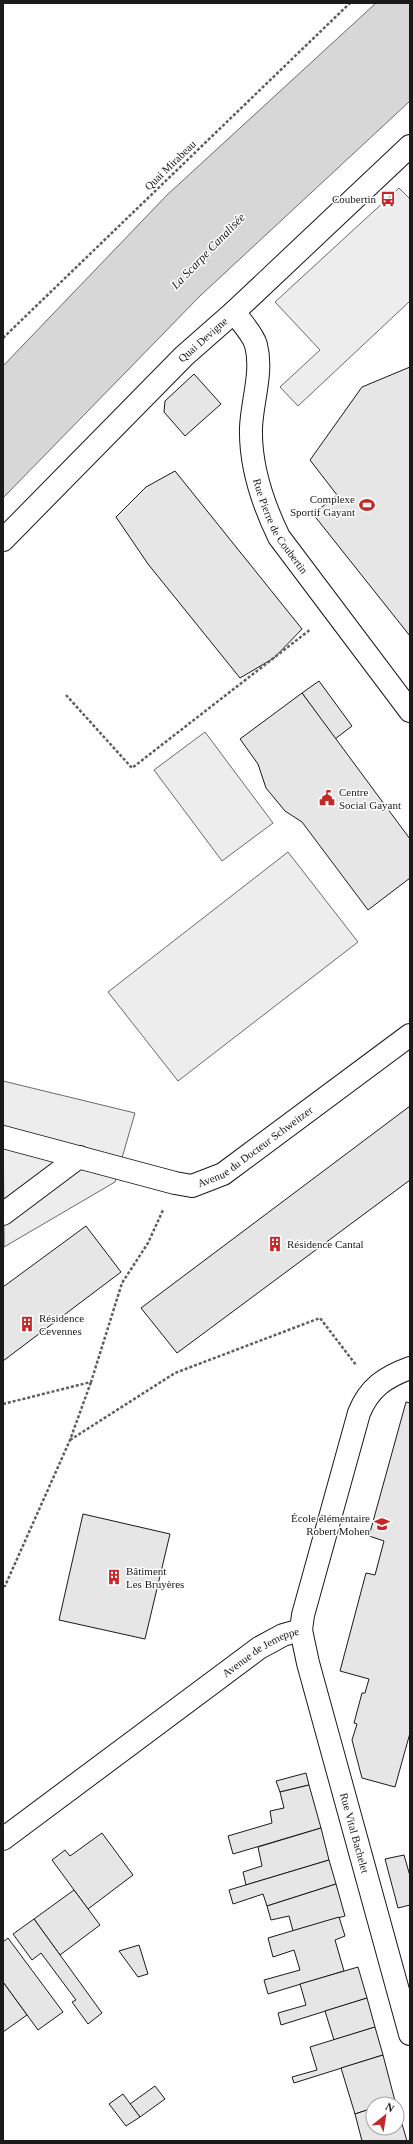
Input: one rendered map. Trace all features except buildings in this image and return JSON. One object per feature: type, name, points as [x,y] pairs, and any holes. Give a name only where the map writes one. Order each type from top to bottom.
[{"type":"street","name":"Quai Devigne","points":[[3,540],[184,356],[234,312],[410,146]]},
{"type":"street","name":"Rue Pierre de Coubertin","points":[[234,312],[255,344],[259,366],[251,428],[253,459],[258,487],[279,537],[410,711]]},
{"type":"street","name":"Avenue du Docteur Schweitzer","points":[[3,1136],[79,1158],[192,1186],[223,1174],[410,1036]]},
{"type":"street","points":[[3,1214],[79,1158]]},
{"type":"street","name":"Avenue de Jemeppe","points":[[3,1839],[259,1648],[283,1635],[301,1630],[303,1615],[359,1413],[364,1400],[374,1387],[388,1377],[410,1368]]},
{"type":"street","name":"Rue Vital Bachelet","points":[[301,1630],[308,1663],[410,2034]]},
{"type":"path","name":"Quai Mirabeau","points":[[3,338],[350,3]]},
{"type":"path","points":[[66,695],[132,768],[335,611]]},
{"type":"path","points":[[3,1586],[5,1586],[70,1440],[91,1382],[122,1283],[148,1243],[175,1183]]},
{"type":"path","points":[[70,1440],[175,1373],[320,1318],[374,1387]]},
{"type":"path","points":[[3,1404],[91,1382]]},
{"type":"shaded area","points":[[399,188],[410,199],[410,301],[298,406],[280,387],[320,350],[275,302]]},
{"type":"shaded area","points":[[205,732],[273,823],[222,861],[154,770]]},
{"type":"shaded area","points":[[288,852],[358,942],[178,1081],[108,992]]},
{"type":"shaded area","points":[[3,1081],[135,1113],[115,1182],[4,1247]]},
{"type":"water","name":"La Scarpe Canalisée","points":[[376,3],[410,3],[410,101],[200,296],[3,498],[3,366],[167,195]]},
{"type":"place","name":"Coubertin","points":[[388,199]]},
{"type":"place","name":"Complexe Sportif Gayant","points":[[367,505]]},
{"type":"place","name":"Centre Social Gayant","points":[[327,798]]},
{"type":"place","name":"Résidence Cantal","points":[[275,1244]]},
{"type":"place","name":"Résidence Cevennes","points":[[27,1324]]},
{"type":"place","name":"École élémentaire Robert Mohen","points":[[382,1524]]},
{"type":"place","name":"Bâtiment Les Bruyères","points":[[114,1577]]}]
